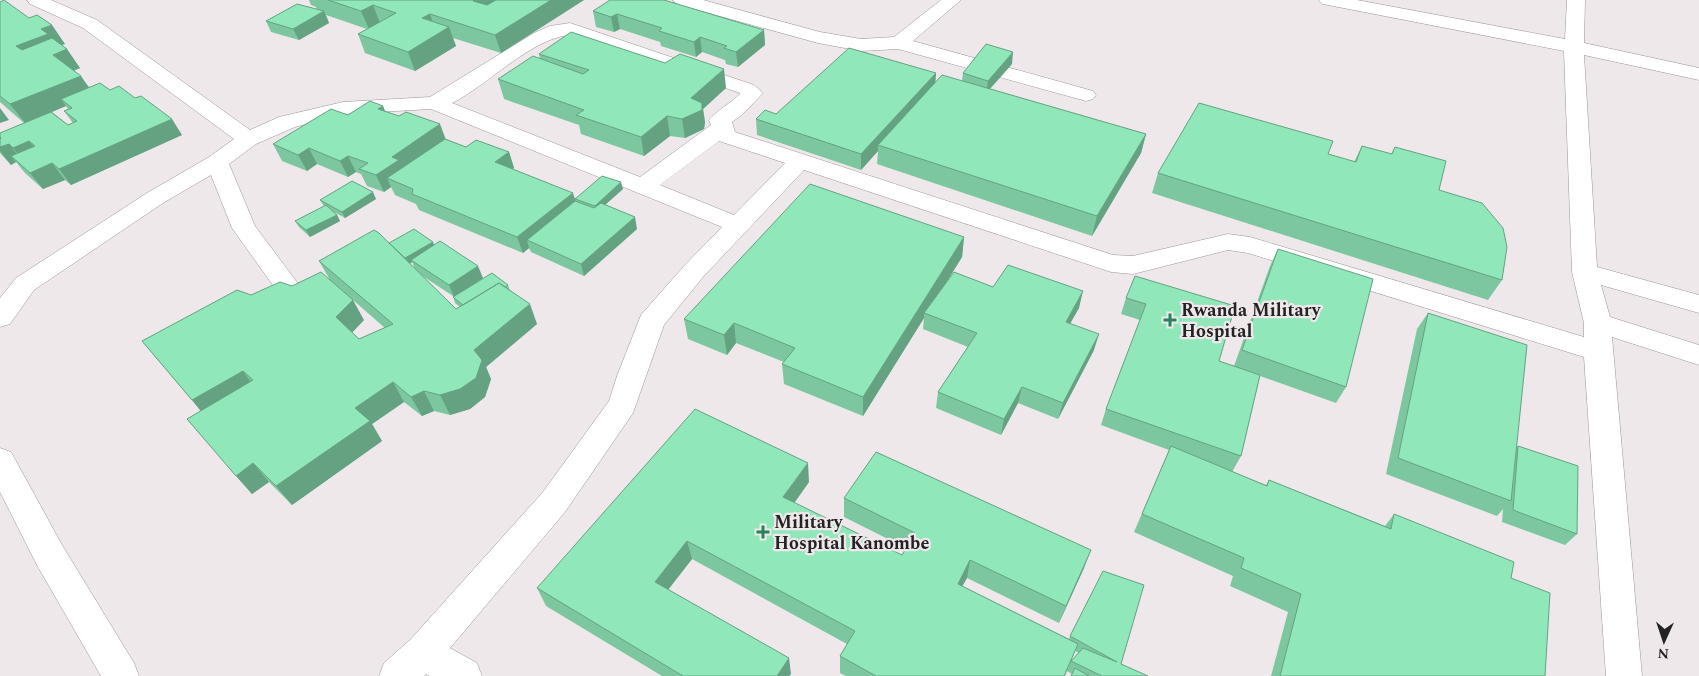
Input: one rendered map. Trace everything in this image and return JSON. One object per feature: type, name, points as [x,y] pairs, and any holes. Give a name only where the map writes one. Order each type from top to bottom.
[{"type":"street","points":[[36,0],[90,24],[248,139]]},
{"type":"street","points":[[682,0],[818,37],[861,45],[898,43],[1086,96]]},
{"type":"street","points":[[898,43],[952,0]]},
{"type":"street","points":[[1328,0],[1574,47],[1699,74]]},
{"type":"street","points":[[1576,0],[1574,47],[1585,272],[1598,324],[1598,351],[1624,676]]},
{"type":"street","points":[[0,317],[25,284],[155,198],[217,162],[248,139],[287,122],[342,108],[434,103],[445,100],[470,81],[547,34],[562,27],[596,36],[747,89],[753,93],[736,110],[720,120],[726,136],[1111,263],[1133,265],[1228,242],[1250,245],[1598,351]]},
{"type":"street","points":[[434,103],[738,226]]},
{"type":"street","points":[[642,186],[723,127]]},
{"type":"street","points":[[397,676],[423,652],[554,502],[623,405],[631,376],[651,322],[694,271],[800,161]]},
{"type":"street","points":[[217,162],[244,228],[286,285]]},
{"type":"street","points":[[1585,272],[1699,304]]},
{"type":"street","points":[[1598,324],[1699,355]]},
{"type":"street","points":[[0,461],[50,556],[121,676]]},
{"type":"street","points":[[423,652],[464,676]]},
{"type":"building","points":[[4,0],[29,18],[37,15],[52,25],[41,29],[48,34],[16,46],[22,50],[52,38],[67,49],[53,55],[81,76],[10,104],[0,96],[0,2]]},
{"type":"building","points":[[328,0],[474,0],[487,5],[496,0],[551,0],[495,35],[430,14],[422,18],[449,27],[408,52],[358,34],[396,13],[373,5],[361,11]]},
{"type":"building","points":[[610,0],[664,0],[764,30],[736,52],[724,48],[727,46],[700,37],[694,42],[659,31],[662,28],[617,14],[611,17],[593,11]]},
{"type":"building","points":[[297,4],[324,11],[293,29],[266,21]]},
{"type":"building","points":[[571,32],[665,63],[680,54],[724,69],[691,98],[702,103],[702,110],[682,119],[667,116],[641,137],[576,115],[584,110],[498,79],[533,56],[583,74],[589,70],[539,54]]},
{"type":"building","points":[[986,44],[1013,52],[988,81],[963,73]]},
{"type":"building","points":[[849,48],[936,73],[861,154],[756,119],[765,110],[776,114]]},
{"type":"building","points":[[942,75],[1146,134],[1097,216],[878,145]]},
{"type":"building","points":[[100,83],[110,90],[119,86],[135,98],[141,96],[172,119],[59,169],[52,163],[30,173],[11,156],[35,146],[29,141],[13,148],[9,144],[0,147],[0,133],[51,112],[68,125],[77,121],[64,111],[72,108],[61,99]]},
{"type":"building","points":[[370,101],[383,106],[378,109],[399,116],[406,112],[440,124],[392,157],[399,160],[376,175],[359,169],[368,163],[348,156],[340,161],[309,148],[298,155],[273,144],[331,109],[348,115]]},
{"type":"building","points":[[1199,103],[1333,141],[1328,154],[1356,162],[1362,146],[1392,154],[1395,147],[1446,161],[1439,190],[1482,203],[1503,228],[1507,247],[1502,280],[1158,173]]},
{"type":"building","points":[[445,139],[466,147],[476,140],[509,152],[495,162],[573,193],[517,237],[412,194],[413,189],[387,178]]},
{"type":"building","points":[[602,176],[621,182],[595,206],[575,199]]},
{"type":"building","points":[[352,181],[373,192],[342,212],[320,200]]},
{"type":"building","points":[[810,184],[964,237],[863,397],[782,364],[795,348],[734,323],[724,335],[684,319]]},
{"type":"building","points":[[575,201],[594,208],[601,203],[635,217],[581,264],[527,240]]},
{"type":"building","points":[[326,205],[337,215],[306,230],[295,221]]},
{"type":"building","points":[[414,229],[433,242],[405,258],[389,243]]},
{"type":"building","points":[[374,230],[456,309],[499,283],[530,304],[474,350],[482,360],[476,378],[460,389],[440,395],[424,391],[411,397],[393,382],[355,408],[370,421],[276,486],[253,463],[236,476],[187,419],[253,380],[243,371],[192,400],[142,341],[237,290],[251,295],[280,282],[292,286],[321,272],[353,300],[336,317],[359,339],[393,324],[319,261]]},
{"type":"building","points":[[440,241],[478,266],[449,285],[411,260]]},
{"type":"building","points":[[1278,249],[1373,279],[1346,387],[1242,350]]},
{"type":"building","points":[[1008,265],[1083,291],[1066,322],[1099,334],[1063,403],[1022,387],[1004,419],[938,392],[977,333],[924,313],[954,272],[993,287]]},
{"type":"building","points":[[492,273],[508,285],[505,287],[499,283],[463,305],[453,297]]},
{"type":"building","points":[[1135,276],[1235,306],[1219,361],[1260,375],[1241,456],[1106,409],[1146,304],[1126,298]]},
{"type":"building","points":[[1428,313],[1527,345],[1511,501],[1398,458]]},
{"type":"building","points":[[695,409],[808,463],[783,497],[902,555],[915,533],[844,498],[876,452],[1091,550],[1066,606],[970,560],[958,584],[1078,644],[1064,676],[876,676],[840,656],[855,631],[687,541],[655,582],[789,658],[777,676],[683,676],[537,588]]},
{"type":"building","points":[[1171,446],[1267,486],[1269,480],[1391,529],[1394,514],[1514,562],[1511,578],[1550,593],[1545,676],[1280,676],[1301,594],[1241,568],[1244,558],[1142,514]]},
{"type":"building","points":[[1518,446],[1578,466],[1577,534],[1513,510]]},
{"type":"building","points":[[1103,571],[1144,585],[1121,664],[1148,676],[1102,676],[1071,661],[1083,648],[1117,662],[1070,636]]},
{"type":"building","points":[[1075,668],[1089,676],[1071,676]]},
{"type":"place","name":"Rwanda Military Hospital","points":[[1170,320]]},
{"type":"place","name":"Military Hospital Kanombe","points":[[763,532]]}]
